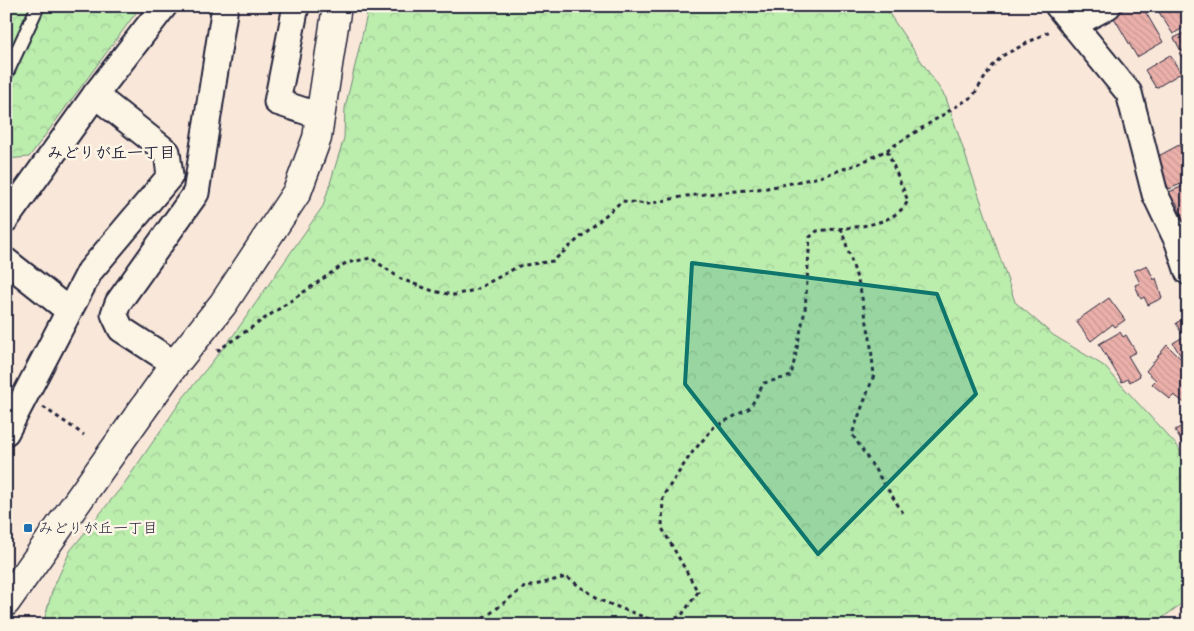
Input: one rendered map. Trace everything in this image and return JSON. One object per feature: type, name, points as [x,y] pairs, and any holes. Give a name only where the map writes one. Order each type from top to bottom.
[{"type":"street","points":[[6,219],[95,95],[164,6]]},
{"type":"street","points":[[175,364],[121,329],[114,314],[118,303],[196,193],[225,6]]},
{"type":"street","points":[[296,6],[277,102],[320,116]]},
{"type":"street","points":[[6,602],[175,364],[223,304],[297,192],[317,138],[337,6]]},
{"type":"street","points":[[1108,6],[1067,18],[1130,93],[1155,194],[1183,242],[1188,272]]},
{"type":"street","points":[[6,432],[12,402],[90,271],[106,249],[170,176],[167,152],[95,95]]},
{"type":"street","points":[[6,261],[68,310]]},
{"type":"lane","points":[[6,75],[38,6]]},
{"type":"path","points":[[212,354],[346,263],[371,258],[401,279],[433,291],[454,295],[475,290],[520,266],[553,261],[622,201],[648,204],[686,196],[767,188],[820,177],[887,150],[974,96],[1002,56],[1067,18]]},
{"type":"path","points":[[469,625],[487,616],[523,588],[566,577],[602,601],[662,624],[681,616],[698,592],[662,528],[663,496],[691,454],[714,427],[750,408],[764,383],[791,376],[805,310],[810,237],[817,231],[885,220],[903,209],[906,205],[908,201],[887,150]]},
{"type":"path","points":[[841,228],[860,288],[870,338],[874,375],[852,434],[905,516]]},
{"type":"path","points":[[45,408],[84,435]]},
{"type":"highlighted area","points":[[692,263],[937,294],[976,394],[818,554],[685,384]]},
{"type":"green space","points":[[6,6],[141,6],[29,157],[6,159]]},
{"type":"green space","points":[[369,6],[884,6],[946,98],[1015,302],[1053,335],[1104,366],[1179,448],[1188,487],[1188,599],[1153,625],[43,625],[52,591],[70,551],[124,484],[183,398],[235,333],[323,206],[344,138],[345,108]]},
{"type":"building","points":[[1129,6],[1142,6],[1163,42],[1137,57],[1113,16]]},
{"type":"building","points":[[1155,6],[1188,6],[1188,25],[1173,34]]},
{"type":"building","points":[[1188,31],[1188,47],[1181,51],[1174,38]]},
{"type":"building","points":[[1188,48],[1188,66],[1179,53]]},
{"type":"building","points":[[1170,55],[1181,73],[1156,88],[1145,70]]},
{"type":"building","points":[[1179,145],[1188,165],[1188,181],[1169,189],[1153,159]]},
{"type":"building","points":[[1186,185],[1188,190],[1188,231],[1176,202],[1173,203],[1169,192]]},
{"type":"building","points":[[1147,265],[1154,280],[1156,278],[1162,298],[1148,305],[1144,297],[1141,299],[1135,285],[1140,283],[1134,271]]},
{"type":"building","points":[[1109,298],[1125,320],[1115,327],[1113,324],[1091,341],[1076,321]]},
{"type":"building","points":[[1188,316],[1188,331],[1182,334],[1176,323]]},
{"type":"building","points":[[1120,332],[1123,337],[1126,335],[1136,352],[1128,356],[1140,376],[1130,382],[1128,379],[1122,382],[1099,344]]},
{"type":"building","points":[[1188,334],[1188,355],[1182,358],[1173,343]]},
{"type":"building","points":[[1167,345],[1188,366],[1188,401],[1186,404],[1174,395],[1170,399],[1152,384],[1156,380],[1146,371]]},
{"type":"building","points":[[1188,423],[1188,454],[1175,430]]},
{"type":"place","name":"みどりが丘一丁目","points":[[28,528]]},
{"type":"district","name":"みどりが丘一丁目","points":[[111,152]]}]
